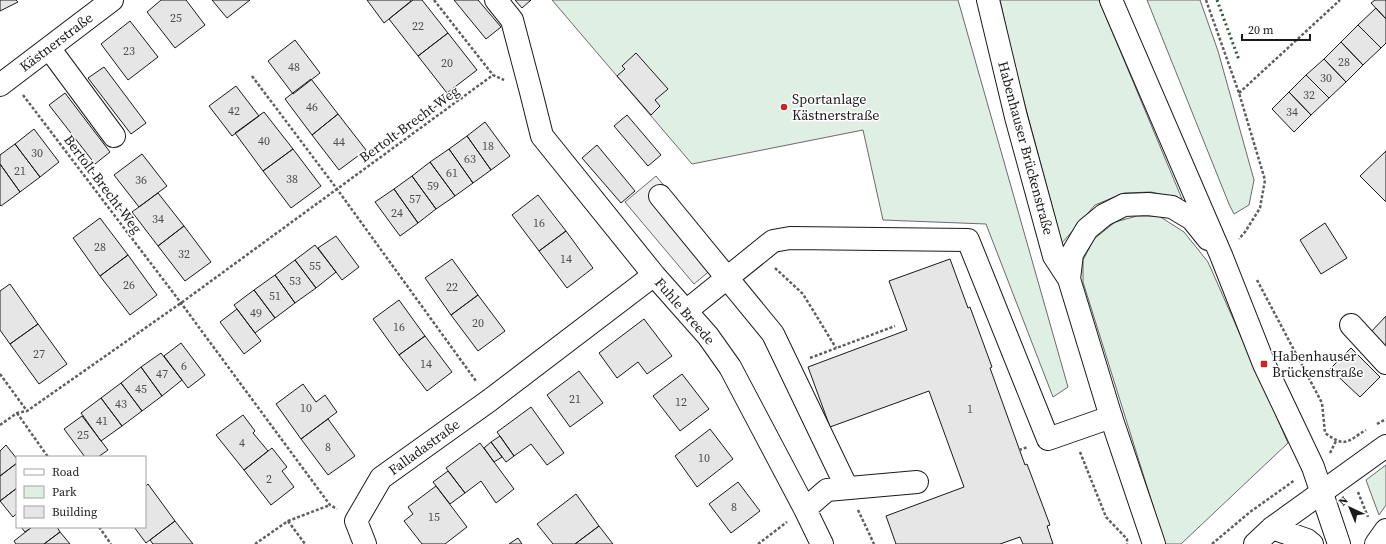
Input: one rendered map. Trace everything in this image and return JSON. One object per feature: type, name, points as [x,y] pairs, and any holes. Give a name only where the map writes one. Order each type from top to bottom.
[{"type":"main road","name":"Kästnerstraße","points":[[5,81],[112,0]]},
{"type":"main road","name":"Fuhle Breede","points":[[496,0],[512,20],[532,92],[542,136],[654,275],[708,336],[730,367],[805,508],[822,544]]},
{"type":"main road","name":"Habenhauser Brückenstraße","points":[[988,0],[1016,117],[1054,256],[1069,279],[1111,417],[1154,544]]},
{"type":"main road","points":[[1112,0],[1229,248],[1264,364],[1313,467],[1339,544]]},
{"type":"main road","points":[[48,48],[114,136]]},
{"type":"main road","points":[[660,196],[773,334],[847,488]]},
{"type":"main road","points":[[1069,279],[1072,254],[1087,229],[1104,215],[1124,205],[1148,204],[1172,208],[1192,219],[1229,248]]},
{"type":"main road","points":[[686,311],[774,241],[790,238],[968,240],[1048,439],[1111,417]]},
{"type":"main road","name":"Falladastraße","points":[[356,521],[381,478],[490,400],[654,275]]},
{"type":"main road","points":[[1351,325],[1386,363]]},
{"type":"main road","points":[[1255,544],[1272,528],[1386,446]]},
{"type":"main road","points":[[805,508],[827,490],[917,482]]},
{"type":"main road","points":[[356,521],[365,544]]},
{"type":"main road","points":[[1272,528],[1307,540],[1312,544]]},
{"type":"path","name":"Bertolt-Brecht-Weg","points":[[0,425],[16,413],[27,411],[181,303],[493,75],[434,0]]},
{"type":"path","points":[[1206,0],[1239,93],[1265,180],[1260,208],[1245,232],[1229,248]]},
{"type":"path","points":[[1239,93],[1340,0]]},
{"type":"path","points":[[252,76],[337,189],[490,400]]},
{"type":"path","name":"Bertolt-Brecht-Weg","points":[[5,81],[181,303]]},
{"type":"path","points":[[758,253],[803,294],[836,348]]},
{"type":"path","points":[[181,303],[330,505],[356,521]]},
{"type":"path","points":[[789,366],[895,326]]},
{"type":"path","points":[[0,374],[27,411]]},
{"type":"path","points":[[16,413],[47,456]]},
{"type":"path","points":[[1073,430],[1106,517],[1126,539],[1127,544]]},
{"type":"path","points":[[1212,544],[1250,512],[1332,452],[1336,441],[1345,442]]},
{"type":"path","points":[[1351,472],[1380,539]]},
{"type":"path","points":[[847,488],[874,544]]},
{"type":"path","points":[[256,544],[288,521],[330,505]]},
{"type":"path","points":[[758,544],[805,508]]},
{"type":"path","points":[[288,521],[305,544]]},
{"type":"path","points":[[100,528],[111,544]]},
{"type":"green space","name":"Sportanlage Kästnerstraße","points":[[552,0],[958,0],[1068,387],[1053,397],[986,224],[883,220],[863,130],[692,164]]},
{"type":"green space","points":[[1000,0],[1099,0],[1182,199],[1151,192],[1124,193],[1095,205],[1062,243],[1015,68]]},
{"type":"green space","points":[[1147,0],[1200,0],[1218,51],[1254,180],[1249,205],[1234,214],[1229,204]]},
{"type":"green space","points":[[1137,216],[1159,216],[1184,232],[1208,262],[1288,443],[1181,544],[1165,544],[1083,282],[1083,260],[1094,239],[1115,222]]},
{"type":"green space","points":[[1386,465],[1386,505],[1379,515],[1366,480]]},
{"type":"shaded area","points":[[656,176],[725,258],[694,284],[625,202]]},
{"type":"building","points":[[0,0],[16,0],[18,2],[0,11]]},
{"type":"building","points":[[161,0],[186,0],[205,25],[175,48],[147,12]]},
{"type":"building","points":[[212,0],[250,0],[227,18]]},
{"type":"building","points":[[367,0],[411,0],[411,1],[384,23]]},
{"type":"building","points":[[413,0],[422,0],[448,33],[418,56],[389,19]]},
{"type":"building","points":[[454,0],[478,0],[501,27],[486,39]]},
{"type":"building","points":[[515,0],[531,0],[522,8]]},
{"type":"building","points":[[1375,0],[1386,0],[1386,19],[1371,3]]},
{"type":"building","points":[[1376,8],[1386,19],[1386,43],[1381,48],[1358,25]]},
{"type":"building","points":[[130,21],[158,57],[128,80],[101,44]]},
{"type":"building","points":[[1358,25],[1381,48],[1363,65],[1341,42]]},
{"type":"building","points":[[448,33],[477,70],[447,93],[418,56]]},
{"type":"building","points":[[295,40],[320,73],[293,94],[268,61]]},
{"type":"building","points":[[1341,42],[1363,65],[1346,82],[1324,59]]},
{"type":"building","points":[[636,53],[668,89],[655,100],[660,106],[651,115],[617,76],[625,69],[622,66]]},
{"type":"building","points":[[1324,59],[1346,82],[1329,98],[1306,75]]},
{"type":"building","points":[[104,67],[146,123],[131,134],[88,78]]},
{"type":"building","points":[[1306,75],[1329,98],[1311,115],[1289,92]]},
{"type":"building","points":[[311,79],[338,114],[312,135],[285,99]]},
{"type":"building","points":[[236,86],[259,116],[232,136],[209,106]]},
{"type":"building","points":[[1289,92],[1311,115],[1294,132],[1272,109]]},
{"type":"building","points":[[65,93],[110,152],[95,164],[49,105]]},
{"type":"building","points":[[264,112],[293,149],[263,171],[235,133]]},
{"type":"building","points":[[338,114],[366,150],[339,170],[312,135]]},
{"type":"building","points":[[627,115],[661,155],[648,166],[614,126]]},
{"type":"building","points":[[485,122],[510,156],[491,170],[467,136]]},
{"type":"building","points":[[34,129],[59,162],[40,177],[15,144]]},
{"type":"building","points":[[467,136],[491,170],[473,183],[449,149]]},
{"type":"building","points":[[15,144],[40,177],[20,192],[0,164],[0,155]]},
{"type":"building","points":[[597,145],[635,191],[621,203],[582,158]]},
{"type":"building","points":[[293,149],[321,186],[291,208],[263,171]]},
{"type":"building","points":[[449,149],[473,183],[455,196],[430,162]]},
{"type":"building","points":[[1386,151],[1386,202],[1360,176]]},
{"type":"building","points":[[142,154],[167,186],[139,207],[114,175]]},
{"type":"building","points":[[430,162],[455,196],[436,209],[412,176]]},
{"type":"building","points":[[0,164],[20,192],[1,206],[0,205]]},
{"type":"building","points":[[412,176],[436,209],[418,223],[394,189]]},
{"type":"building","points":[[394,189],[418,223],[400,236],[375,202]]},
{"type":"building","points":[[158,193],[184,226],[158,246],[132,212]]},
{"type":"building","points":[[538,195],[566,231],[539,251],[512,215]]},
{"type":"building","points":[[100,218],[128,255],[100,276],[73,238]]},
{"type":"building","points":[[1325,223],[1347,258],[1321,274],[1300,240]]},
{"type":"building","points":[[184,226],[211,262],[185,281],[158,246]]},
{"type":"building","points":[[566,231],[593,268],[567,288],[539,251]]},
{"type":"building","points":[[336,236],[359,267],[342,280],[318,248]]},
{"type":"building","points":[[315,245],[336,272],[316,288],[295,260]]},
{"type":"building","points":[[128,255],[157,295],[130,315],[100,276]]},
{"type":"building","points":[[452,259],[478,295],[451,315],[425,278]]},
{"type":"building","points":[[950,259],[968,308],[970,307],[992,367],[990,368],[1025,465],[1027,464],[1050,525],[1047,526],[1053,544],[1023,544],[1020,537],[1000,544],[896,544],[886,516],[964,487],[929,391],[830,427],[808,367],[907,330],[889,281]]},
{"type":"building","points":[[295,260],[316,288],[295,303],[275,275]]},
{"type":"building","points":[[275,275],[295,303],[275,318],[254,290]]},
{"type":"building","points":[[10,284],[38,324],[10,344],[0,330],[0,291]]},
{"type":"building","points":[[254,290],[275,318],[255,333],[234,305]]},
{"type":"building","points":[[478,295],[505,331],[478,351],[451,315]]},
{"type":"building","points":[[399,300],[425,336],[399,355],[373,319]]},
{"type":"building","points":[[237,309],[261,341],[244,354],[220,322]]},
{"type":"building","points":[[1386,316],[1386,349],[1369,334]]},
{"type":"building","points":[[644,319],[672,356],[647,374],[638,362],[617,378],[599,353]]},
{"type":"building","points":[[38,324],[67,364],[39,384],[10,344]]},
{"type":"building","points":[[425,336],[452,372],[427,391],[399,355]]},
{"type":"building","points":[[181,343],[205,375],[188,388],[164,356]]},
{"type":"building","points":[[1351,348],[1380,377],[1360,397],[1330,369]]},
{"type":"building","points":[[161,353],[182,380],[162,396],[141,367]]},
{"type":"building","points":[[141,367],[162,396],[142,411],[121,383]]},
{"type":"building","points":[[579,371],[603,403],[570,427],[547,395]]},
{"type":"building","points":[[682,374],[709,409],[680,431],[653,396]]},
{"type":"building","points":[[121,383],[142,411],[122,426],[101,398]]},
{"type":"building","points":[[303,384],[316,402],[325,395],[337,412],[301,439],[276,404]]},
{"type":"building","points":[[101,398],[122,426],[101,441],[81,413]]},
{"type":"building","points":[[531,407],[564,453],[547,465],[531,444],[514,456],[497,432]]},
{"type":"building","points":[[243,415],[255,431],[253,433],[268,451],[244,470],[216,435]]},
{"type":"building","points":[[82,416],[108,450],[99,456],[84,456],[64,429]]},
{"type":"building","points":[[328,419],[355,456],[328,475],[301,439]]},
{"type":"building","points":[[710,429],[733,459],[697,487],[675,456]]},
{"type":"building","points":[[500,436],[514,456],[506,462],[491,442]]},
{"type":"building","points":[[491,442],[502,457],[494,462],[484,448]]},
{"type":"building","points":[[480,443],[514,489],[496,503],[481,481],[465,493],[446,468]]},
{"type":"building","points":[[6,445],[16,458],[16,464],[0,476],[0,451]]},
{"type":"building","points":[[272,448],[287,467],[282,471],[294,487],[271,505],[244,470]]},
{"type":"building","points":[[16,464],[16,489],[0,501],[0,476]]},
{"type":"building","points":[[448,471],[465,493],[450,504],[433,482]]},
{"type":"building","points":[[738,482],[760,511],[731,533],[709,504]]},
{"type":"building","points":[[148,484],[175,521],[146,543],[135,528],[146,528],[146,486]]},
{"type":"building","points":[[436,486],[467,527],[445,544],[422,544],[404,521],[413,514],[408,507]]},
{"type":"building","points":[[16,489],[16,514],[13,517],[0,501]]},
{"type":"building","points":[[576,494],[599,526],[575,544],[553,544],[537,524]]},
{"type":"building","points":[[175,521],[193,544],[153,544],[150,540]]},
{"type":"building","points":[[599,526],[613,544],[575,544]]},
{"type":"building","points":[[22,528],[31,528],[25,532]]},
{"type":"building","points":[[31,528],[58,528],[60,532],[44,544],[16,544],[14,541]]},
{"type":"building","points":[[60,532],[70,544],[44,544]]},
{"type":"building","points":[[518,538],[522,544],[509,544]]},
{"type":"hedge","points":[[1217,0],[1239,60]]},
{"type":"place","name":"Sportanlage Kästnerstraße","points":[[784,107]]},
{"type":"place","name":"Habenhauser Brückenstraße","points":[[1264,364]]}]
